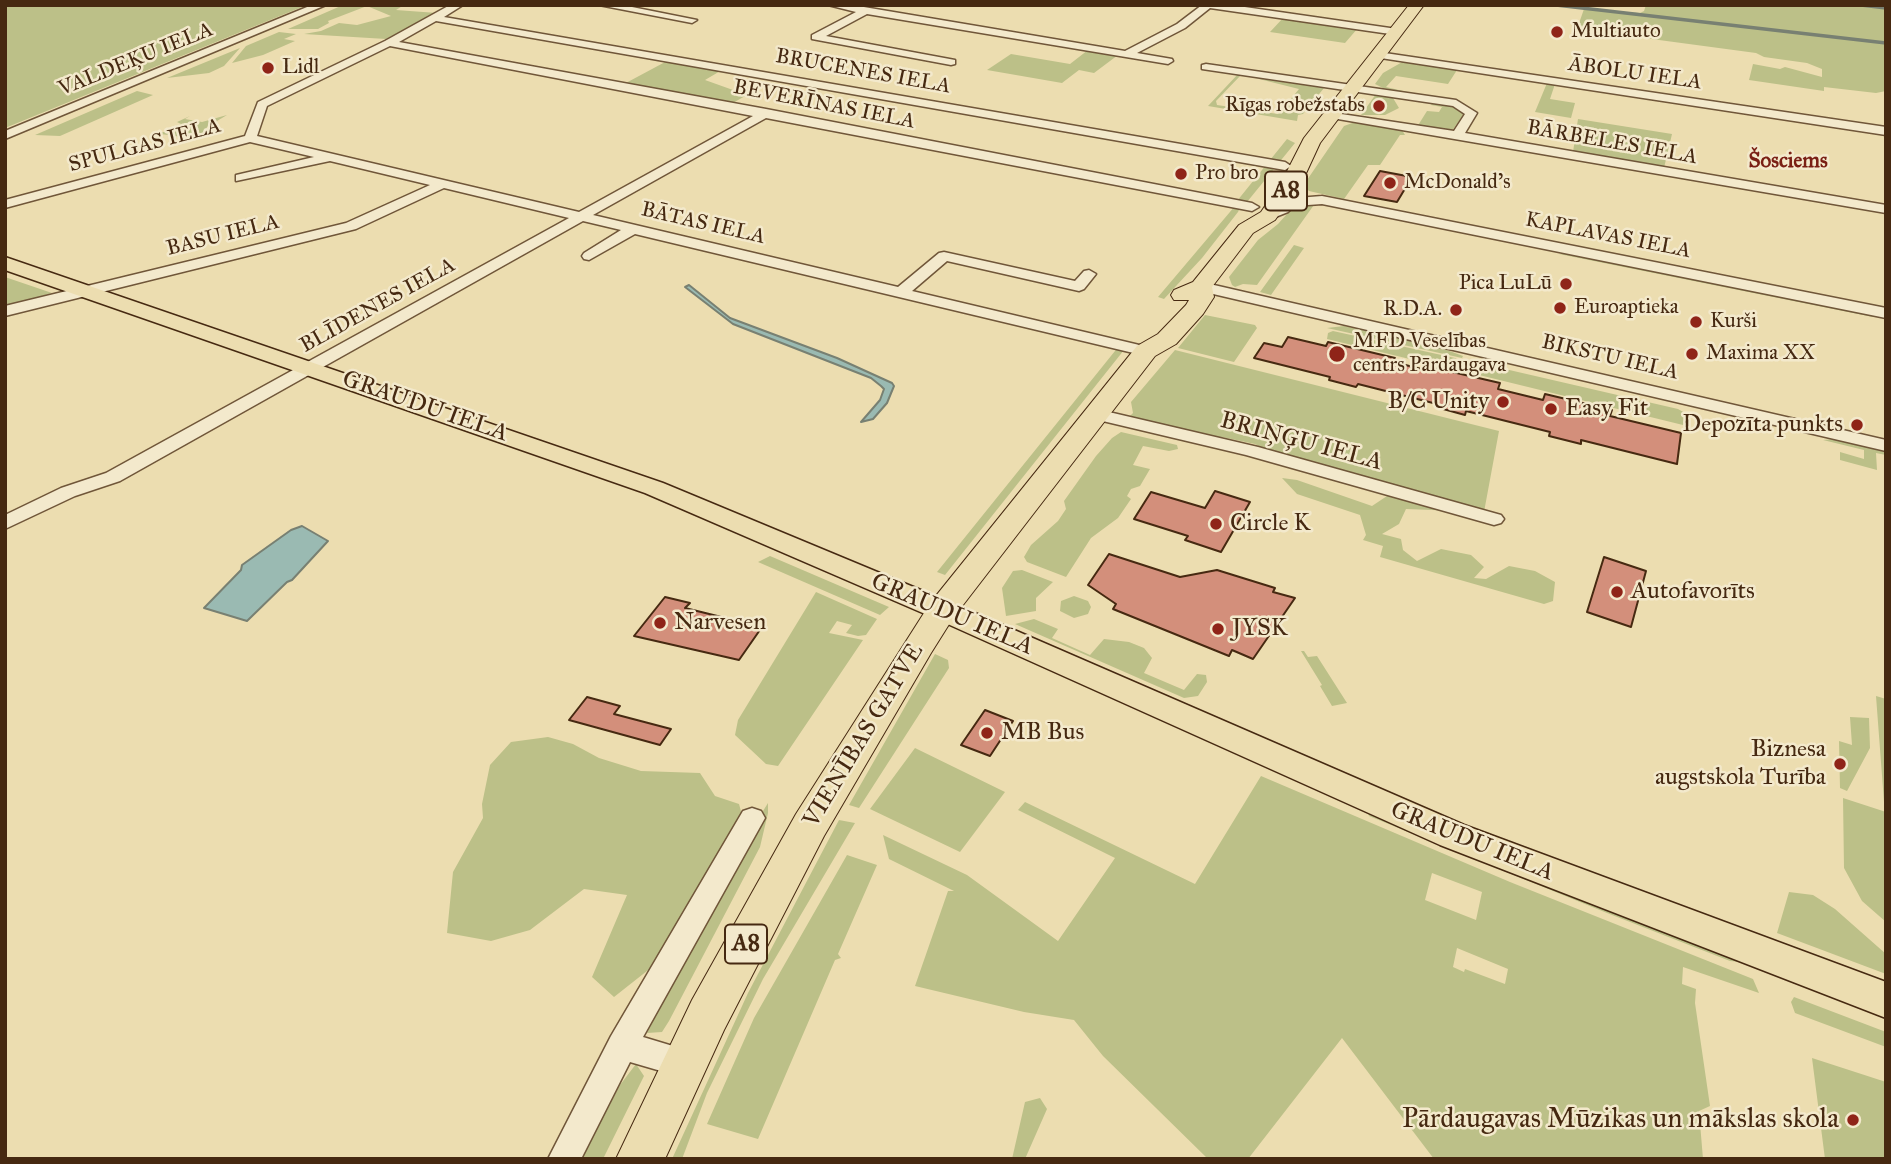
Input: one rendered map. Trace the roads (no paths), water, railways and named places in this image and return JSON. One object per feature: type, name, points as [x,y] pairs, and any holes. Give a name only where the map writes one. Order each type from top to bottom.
[{"type":"highway","name":"VIENĪBAS GATVE","points":[[640,1159],[708,1015],[841,769],[942,610],[1146,351],[1167,339],[1195,309],[1202,297],[1201,287],[1417,5]]},
{"type":"main road","name":"GRAUDU IELA","points":[[5,263],[654,488],[942,610],[1452,835],[1886,1000]]},
{"type":"street","name":"VALDEĶU IELA","points":[[5,135],[321,5]]},
{"type":"street","name":"SPULGAS IELA","points":[[5,204],[250,138],[262,104],[389,43],[458,5]]},
{"type":"street","points":[[604,5],[692,20]]},
{"type":"street","points":[[833,5],[1168,61]]},
{"type":"street","points":[[1159,28],[1189,5]]},
{"type":"street","points":[[1129,53],[1181,26],[1208,5],[1396,32]]},
{"type":"street","points":[[865,11],[816,37],[951,62]]},
{"type":"street","name":"BRUCENES IELA","points":[[435,18],[1288,174]]},
{"type":"street","name":"BEVERĪNAS IELA","points":[[389,43],[766,113],[1260,211]]},
{"type":"street","name":"ĀBOLU IELA","points":[[1378,55],[1414,56],[1886,131]]},
{"type":"street","points":[[1206,67],[1354,87],[1464,106],[1471,113],[1457,136]]},
{"type":"street","name":"BLĪDENES IELA","points":[[5,523],[68,492],[113,477],[766,113]]},
{"type":"street","name":"BĀRBELES IELA","points":[[1332,114],[1886,209]]},
{"type":"street","name":"BĀTAS IELA","points":[[250,138],[1146,351]]},
{"type":"street","points":[[241,178],[332,157]]},
{"type":"street","name":"KAPLAVAS IELA","points":[[1288,174],[1304,193],[1322,200],[1886,313]]},
{"type":"street","name":"BASU IELA","points":[[5,310],[351,226],[444,183]]},
{"type":"street","name":"KAPLAVAS IELA","points":[[1260,211],[1283,209],[1290,202],[1322,200]]},
{"type":"street","points":[[589,256],[633,229]]},
{"type":"street","points":[[902,292],[944,256],[1079,286],[1089,274]]},
{"type":"street","name":"BIKSTU IELA","points":[[1201,287],[1886,446]]},
{"type":"street","name":"BRIŅĢU IELA","points":[[1096,414],[1251,451],[1494,519]]},
{"type":"street","points":[[564,1159],[622,1046],[752,818]]},
{"type":"street","points":[[622,1046],[685,1063]]},
{"type":"water","points":[[689,285],[730,318],[837,358],[892,383],[894,386],[887,403],[873,419],[861,422],[880,400],[884,389],[871,378],[733,324],[685,287]]},
{"type":"water","points":[[302,526],[328,541],[292,580],[247,621],[204,608],[241,570],[242,565],[291,530]]},
{"type":"waterway","points":[[1556,5],[1886,43]]},
{"type":"waterway","points":[[1861,5],[1886,8]]},
{"type":"place","name":"Multiauto","points":[[1557,32]]},
{"type":"place","name":"Lidl","points":[[268,68]]},
{"type":"place","name":"Rīgas robežstabs","points":[[1379,106]]},
{"type":"place","name":"Pro bro","points":[[1181,174]]},
{"type":"place","name":"McDonald's","points":[[1390,183]]},
{"type":"place","name":"Pica LuLū","points":[[1566,284]]},
{"type":"place","name":"Euroaptieka","points":[[1560,308]]},
{"type":"place","name":"R.D.A.","points":[[1456,310]]},
{"type":"place","name":"Kurši","points":[[1696,322]]},
{"type":"place","name":"MFD Veselības centrs Pārdaugava","points":[[1337,354]]},
{"type":"place","name":"Maxima XX","points":[[1692,354]]},
{"type":"place","name":"B/C Unity","points":[[1503,402]]},
{"type":"place","name":"Easy Fit","points":[[1551,409]]},
{"type":"place","name":"Depozīta punkts","points":[[1857,425]]},
{"type":"place","name":"Circle K","points":[[1216,524]]},
{"type":"place","name":"Autofavorīts","points":[[1617,592]]},
{"type":"place","name":"Narvesen","points":[[660,623]]},
{"type":"place","name":"JYSK","points":[[1218,629]]},
{"type":"place","name":"MB Bus","points":[[987,733]]},
{"type":"place","name":"Biznesa augstskola Turība","points":[[1840,764]]},
{"type":"place","name":"Pārdaugavas Mūzikas un mākslas skola","points":[[1853,1120]]},
{"type":"district","name":"Šosciems","points":[[1788,162]]}]
